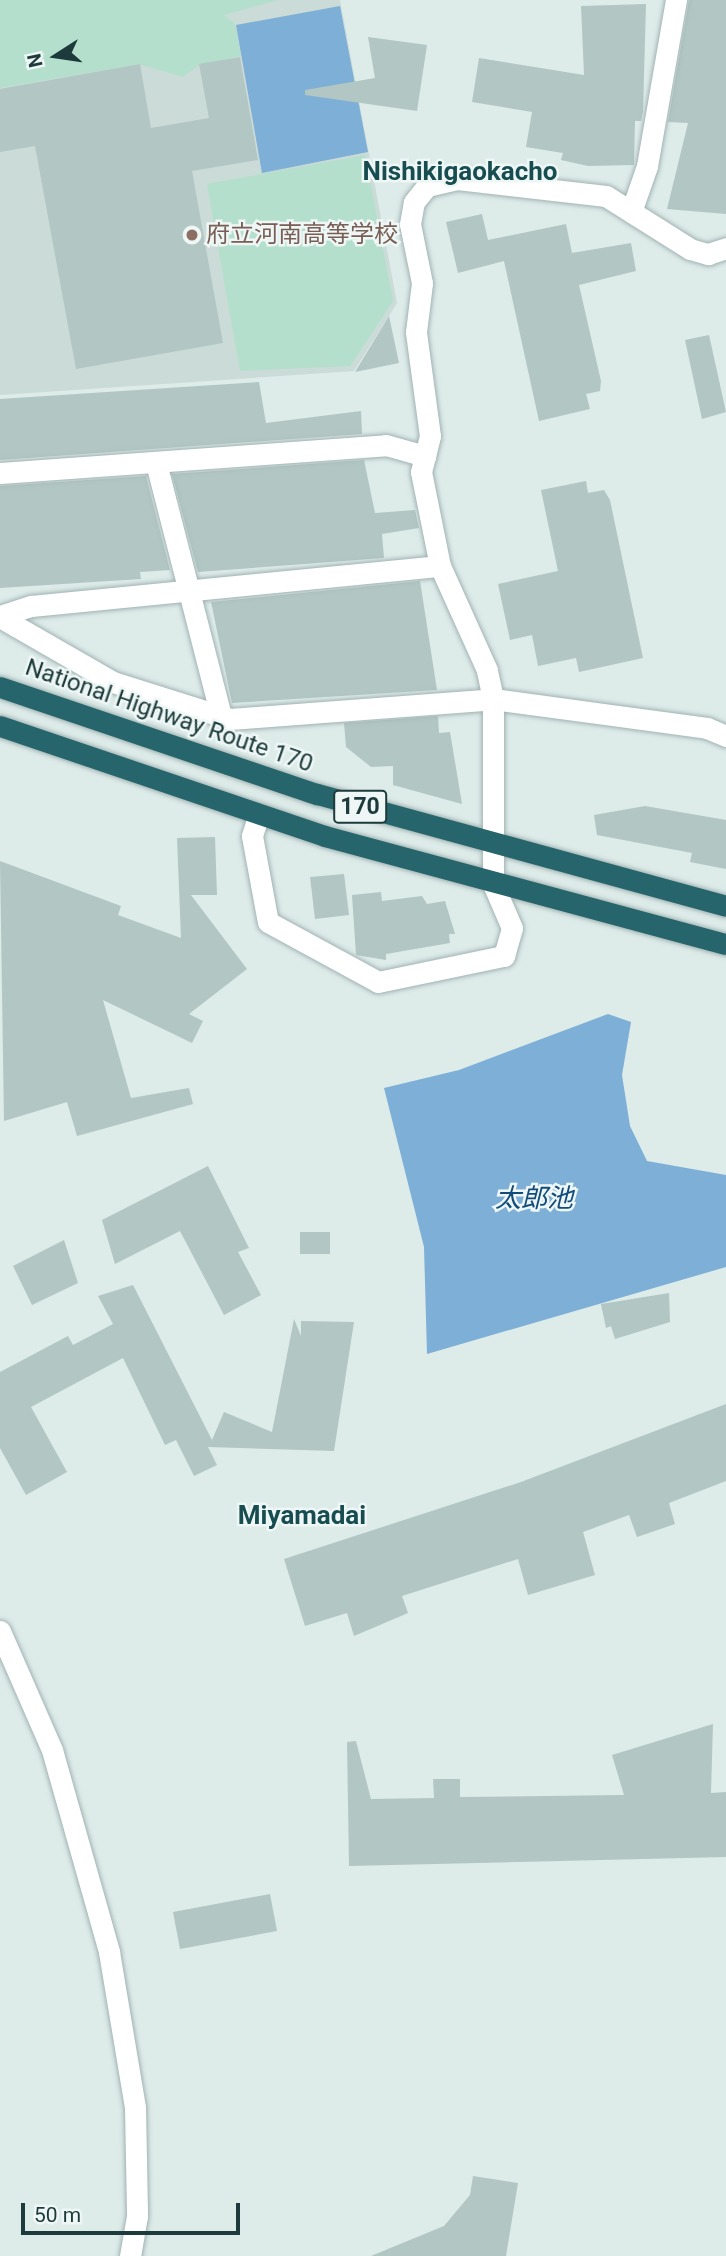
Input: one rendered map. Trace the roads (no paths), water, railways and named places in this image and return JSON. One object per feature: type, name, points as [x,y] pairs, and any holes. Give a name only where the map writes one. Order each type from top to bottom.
[{"type":"highway","name":"National Highway Route 170","points":[[0,687],[223,765],[493,845],[726,906]]},
{"type":"highway","name":"170","points":[[0,726],[259,814],[493,884],[726,944]]},
{"type":"street","points":[[631,212],[647,166],[676,0]]},
{"type":"street","points":[[259,814],[252,836],[268,922],[378,982],[504,956],[512,928],[493,884],[493,699],[487,670],[440,566],[421,472],[430,436],[416,332],[422,283],[410,224],[414,201],[427,186],[490,180],[606,196],[690,249],[708,254],[726,248]]},
{"type":"street","points":[[0,473],[386,444],[425,456]]},
{"type":"street","points":[[156,463],[220,717]]},
{"type":"street","points":[[0,616],[31,606],[440,566]]},
{"type":"street","points":[[0,616],[113,682],[220,717],[271,720],[493,699],[708,728],[726,736]]},
{"type":"street","points":[[0,1631],[52,1750],[109,1952],[135,2106],[137,2216],[130,2256]]},
{"type":"water","points":[[340,6],[368,152],[262,173],[236,25]]},
{"type":"water","name":"太郎池","points":[[608,1014],[631,1022],[622,1075],[630,1126],[647,1161],[726,1175],[726,1267],[427,1354],[424,1247],[384,1088],[459,1070]]},
{"type":"place","name":"府立河南高等学校","points":[[192,235]]},
{"type":"district","name":"Nishikigaokacho","points":[[460,172]]},
{"type":"district","name":"Miyamadai","points":[[302,1516]]}]
